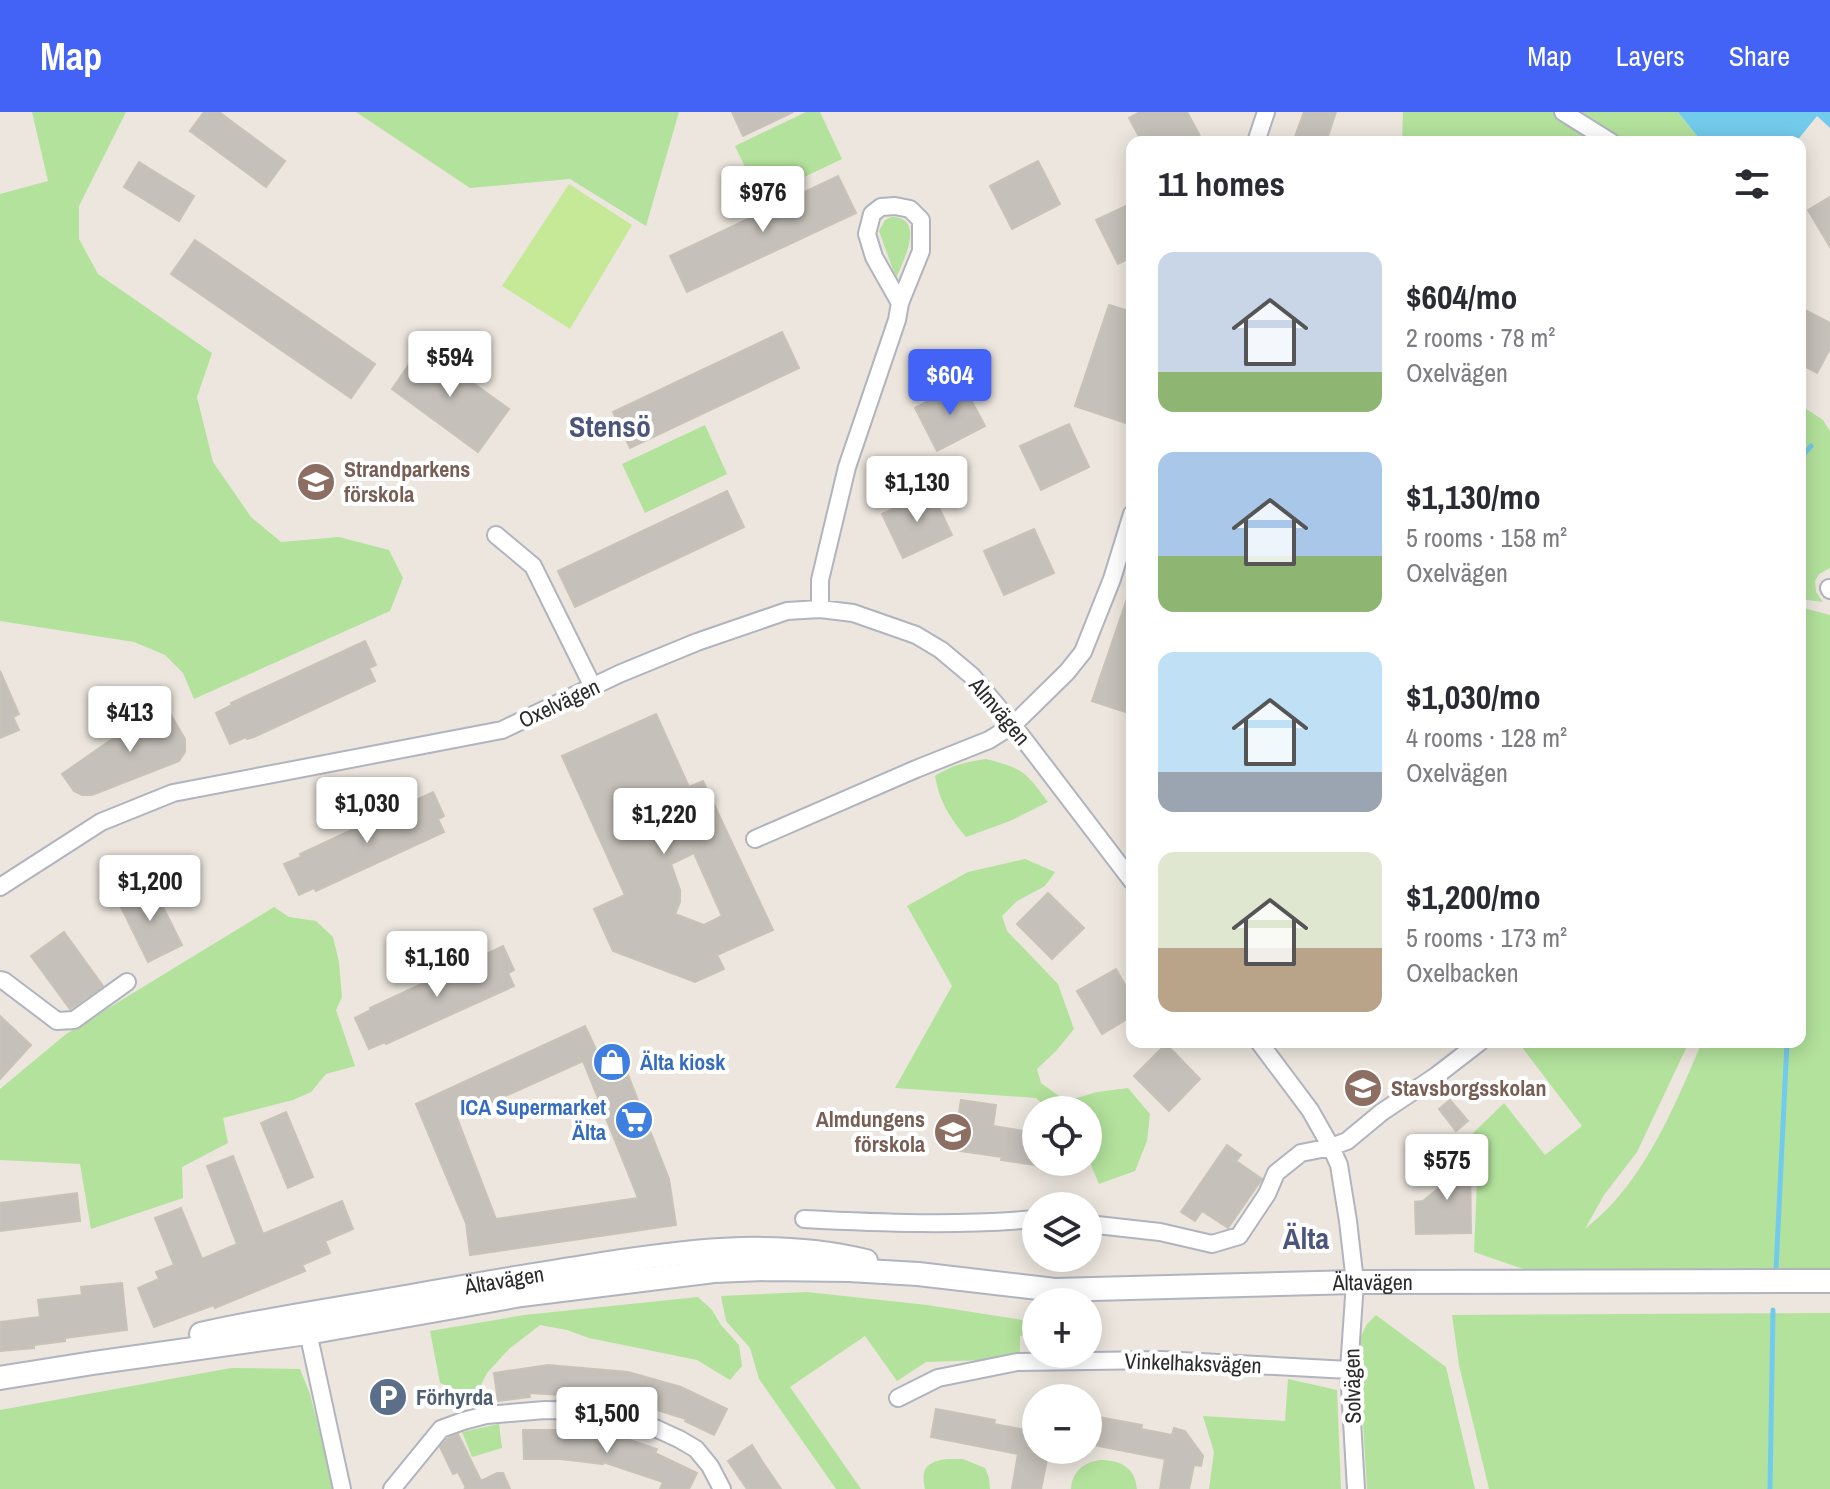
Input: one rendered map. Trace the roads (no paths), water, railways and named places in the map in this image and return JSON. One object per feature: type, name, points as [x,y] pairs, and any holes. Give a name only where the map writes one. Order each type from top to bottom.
[{"type":"main road","name":"Ältavägen","points":[[0,1378],[93,1363],[145,1347],[261,1321],[306,1324],[685,1274],[765,1269],[918,1274],[1055,1290],[1355,1282],[1830,1281]]},
{"type":"street","points":[[1258,136],[1266,112]]},
{"type":"street","points":[[1563,112],[1601,136]]},
{"type":"street","points":[[820,609],[820,580],[847,467],[900,303],[921,251],[921,220],[910,209],[881,207],[872,214],[867,234],[874,257],[900,303]]},
{"type":"street","points":[[755,839],[989,740],[1013,725],[1083,652],[1126,534]]},
{"type":"street","points":[[496,535],[533,566],[593,687]]},
{"type":"street","name":"Oxelvägen","points":[[0,887],[101,822],[173,793],[502,730],[619,674],[697,642],[787,611],[820,609]]},
{"type":"street","name":"Almvägen","points":[[820,609],[853,613],[916,635],[941,650],[972,676],[1126,873]]},
{"type":"street","points":[[0,980],[57,1021],[74,1020],[127,982]]},
{"type":"street","points":[[1264,1048],[1310,1110],[1339,1165],[1355,1282]]},
{"type":"street","points":[[1102,1226],[1160,1232],[1212,1244],[1239,1236],[1267,1194],[1276,1173],[1301,1153],[1347,1141],[1382,1112],[1472,1048]]},
{"type":"street","points":[[804,1219],[977,1224],[1022,1220]]},
{"type":"street","name":"Solvägen","points":[[1355,1282],[1349,1370],[1356,1489]]},
{"type":"street","points":[[306,1324],[342,1489]]},
{"type":"street","name":"Vinkelhaksvägen","points":[[898,1398],[938,1378],[1017,1362],[1162,1360],[1349,1370]]},
{"type":"street","points":[[392,1489],[441,1429],[486,1415],[545,1410],[589,1411],[622,1417],[655,1428],[696,1449],[710,1466],[722,1489]]},
{"type":"water","points":[[1678,112],[1830,112],[1830,128],[1817,116],[1801,136],[1697,136]]},
{"type":"waterway","points":[[1806,452],[1811,446]]},
{"type":"waterway","points":[[1776,1270],[1787,1048]]},
{"type":"waterway","points":[[1770,1489],[1773,1310]]},
{"type":"place","name":"Strandparkens förskola","points":[[316,482]]},
{"type":"place","name":"Älta kiosk","points":[[612,1062]]},
{"type":"place","name":"Stavsborgsskolan","points":[[1363,1088]]},
{"type":"place","name":"ICA Supermarket Älta","points":[[634,1120]]},
{"type":"place","name":"Almdungens förskola","points":[[953,1132]]},
{"type":"place","name":"Förhyrda","points":[[388,1397]]},
{"type":"district","name":"Stensö","points":[[610,426]]},
{"type":"district","name":"Älta","points":[[1306,1238]]}]
